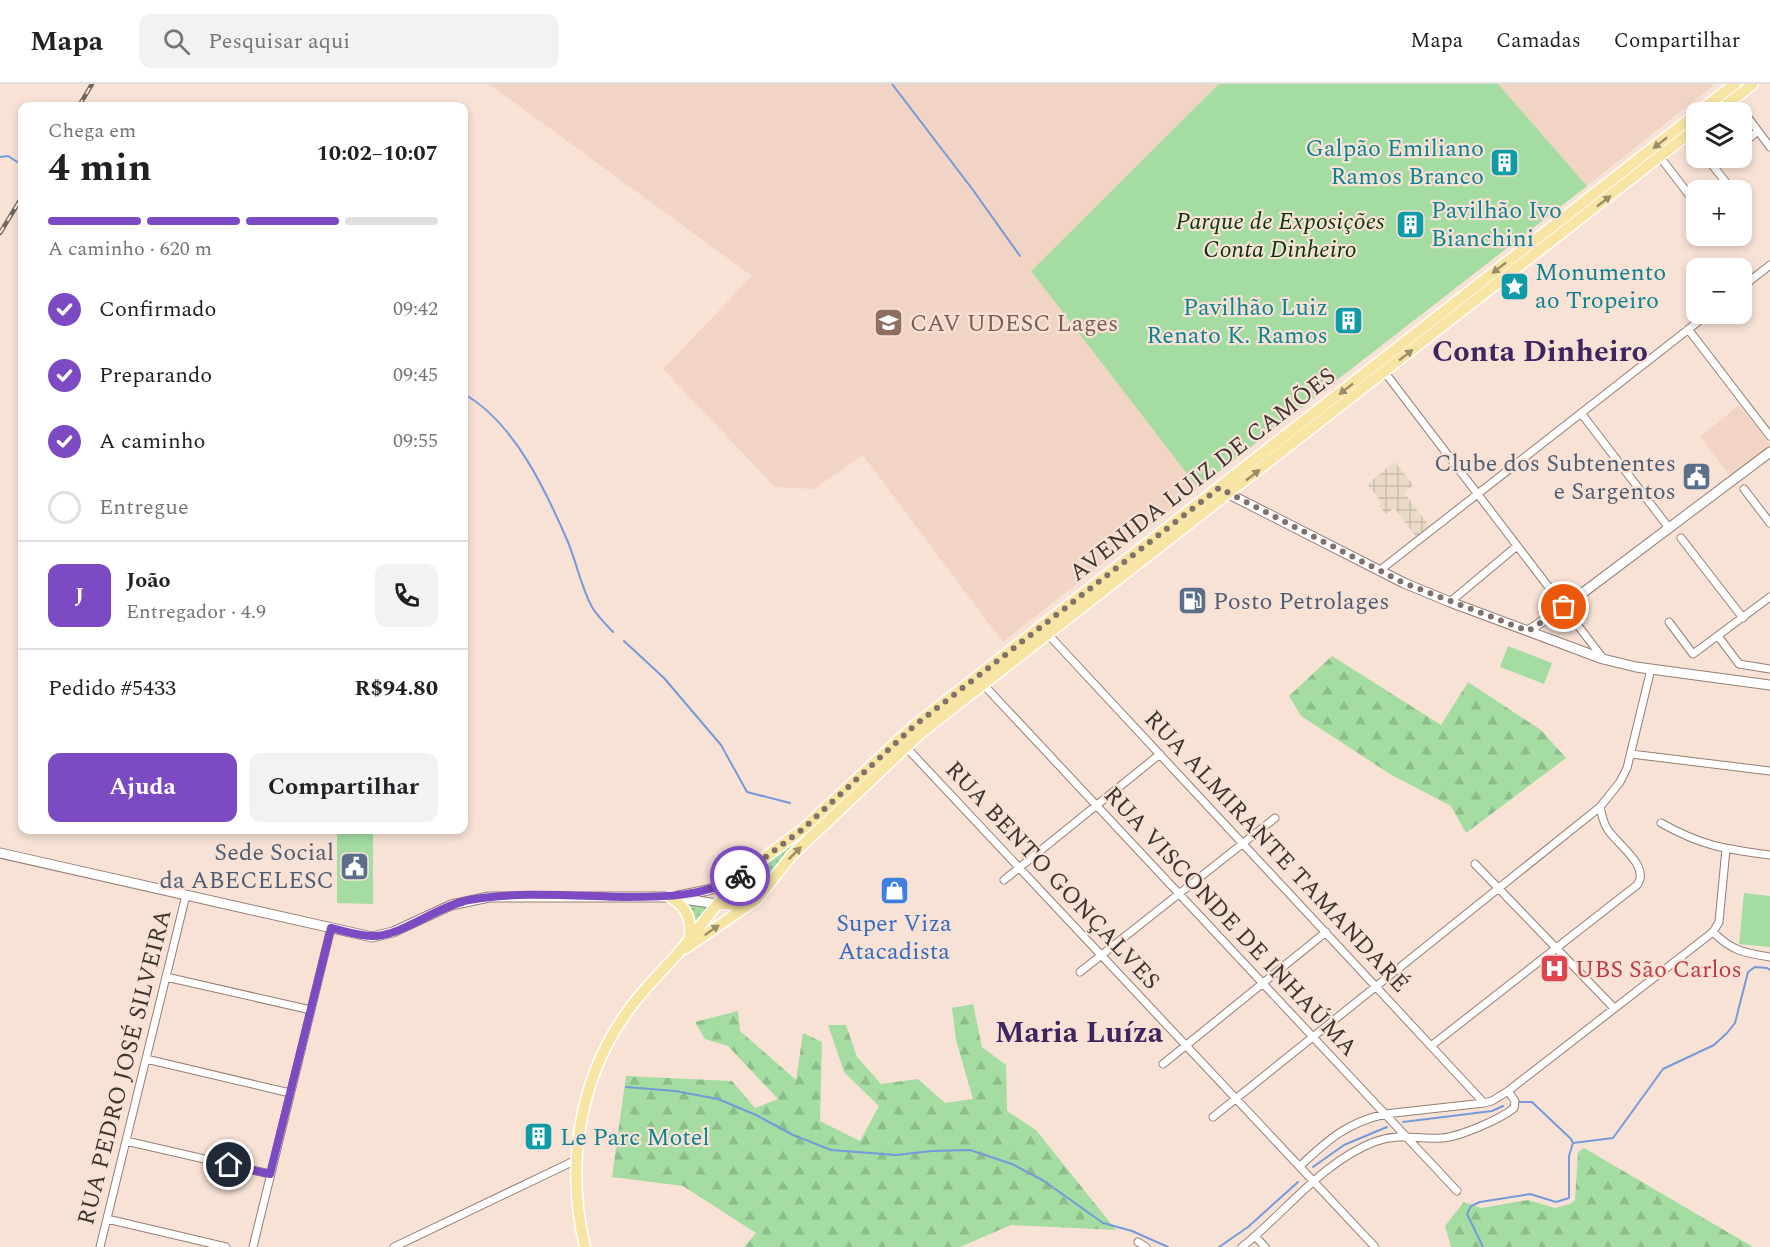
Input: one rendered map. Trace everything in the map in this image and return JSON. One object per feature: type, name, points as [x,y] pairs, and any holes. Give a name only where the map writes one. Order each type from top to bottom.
[{"type":"main road","name":"AVENIDA LUIZ DE CAMÕES","points":[[1711,102],[1735,84]]},
{"type":"main road","points":[[1730,102],[1753,84]]},
{"type":"main road","name":"AVENIDA LUIZ DE CAMÕES","points":[[674,957],[735,881],[803,829],[902,743],[1582,211],[1623,172],[1686,122]]},
{"type":"main road","name":"AVENIDA LUIZ DE CAMÕES","points":[[1582,211],[1622,186],[1686,136]]},
{"type":"main road","points":[[1622,186],[1618,180],[1623,172]]},
{"type":"main road","name":"AVENIDA LUIZ DE CAMÕES","points":[[674,957],[752,902],[792,855],[902,743]]},
{"type":"main road","points":[[749,875],[757,880],[760,889],[752,902],[736,901],[731,893],[735,881],[749,875]]},
{"type":"main road","points":[[670,897],[681,903],[686,910],[690,925],[690,938]]},
{"type":"main road","points":[[717,904],[752,902]]},
{"type":"main road","points":[[585,1247],[576,1193],[576,1160],[583,1111],[600,1059],[625,1015],[674,957]]},
{"type":"street","points":[[1734,99],[1770,147]]},
{"type":"street","points":[[1752,136],[1758,131]]},
{"type":"street","points":[[1660,157],[1686,191]]},
{"type":"street","points":[[1715,168],[1724,180]]},
{"type":"street","points":[[1752,279],[1770,265]]},
{"type":"street","points":[[1379,571],[1695,324]]},
{"type":"street","points":[[1688,329],[1770,436]]},
{"type":"street","points":[[1381,368],[1603,659]]},
{"type":"street","points":[[1581,412],[1669,528]]},
{"type":"street","points":[[1528,631],[1564,607],[1770,452]]},
{"type":"street","points":[[1744,489],[1770,523]]},
{"type":"street","points":[[1224,491],[1379,571],[1450,602],[1603,659],[1651,669],[1770,685]]},
{"type":"street","points":[[1682,538],[1743,618]]},
{"type":"street","points":[[1450,602],[1517,546]]},
{"type":"street","points":[[1669,622],[1693,654],[1770,597]]},
{"type":"street","name":"RUA ALMIRANTE TAMANDARÉ","points":[[1045,630],[1484,1103]]},
{"type":"street","points":[[1718,636],[1739,664],[1770,669]]},
{"type":"street","points":[[1213,1117],[1600,807],[1620,782],[1631,754],[1651,669]]},
{"type":"street","name":"RUA VISCONDE DE INHAÚMA","points":[[980,681],[1457,1191]]},
{"type":"street","name":"RUA BENTO GONÇALVES","points":[[902,743],[1375,1247]]},
{"type":"street","points":[[1004,880],[1160,754]]},
{"type":"street","points":[[1631,754],[1770,771]]},
{"type":"street","points":[[1431,1046],[1641,880],[1639,869],[1604,823],[1600,807]]},
{"type":"street","points":[[1080,972],[1275,818]]},
{"type":"street","points":[[1660,823],[1693,840],[1726,849],[1770,855]]},
{"type":"street","points":[[1299,1167],[1344,1128],[1358,1122],[1385,1114],[1484,1103],[1508,1091],[1713,932],[1719,922],[1726,849]]},
{"type":"street","points":[[0,853],[362,935],[382,936],[451,905],[489,897],[670,897],[717,904]]},
{"type":"street","points":[[1475,864],[1614,1008]]},
{"type":"street","points":[[670,897],[735,881]]},
{"type":"street","name":"RUA PEDRO JOSÉ SILVEIRA","points":[[100,1247],[186,895]]},
{"type":"street","points":[[253,1247],[331,928]]},
{"type":"street","points":[[1162,1064],[1326,932]]},
{"type":"street","points":[[1713,932],[1737,951],[1770,957]]},
{"type":"street","points":[[166,977],[311,1010]]},
{"type":"street","points":[[147,1059],[290,1093]]},
{"type":"street","points":[[1242,1247],[1313,1181],[1358,1149],[1389,1137],[1405,1135],[1443,1138],[1470,1130],[1514,1108],[1515,1101],[1508,1091]]},
{"type":"street","points":[[126,1141],[270,1174]]},
{"type":"street","points":[[394,1247],[576,1160]]},
{"type":"street","points":[[107,1219],[226,1247]]},
{"type":"street","points":[[1256,1236],[1265,1247]]},
{"type":"street","points":[[1138,1242],[1146,1247]]},
{"type":"shaded area","name":"CAV UDESC Lages","points":[[489,84],[1219,84],[1031,271],[1198,488],[1003,642],[863,455],[814,489],[775,487],[663,369],[752,276]]},
{"type":"shaded area","points":[[1498,84],[1715,84],[1692,102],[1686,102],[1686,107],[1587,186]]},
{"type":"shaded area","points":[[1739,405],[1770,444],[1770,448],[1731,477],[1700,437]]},
{"type":"shaded area","points":[[1395,462],[1413,485],[1404,493],[1431,528],[1417,538],[1394,508],[1386,514],[1379,506],[1382,503],[1367,484]]},
{"type":"green space","name":"Parque de Exposições Conta Dinheiro","points":[[1219,84],[1498,84],[1587,186],[1198,488],[1031,271]]},
{"type":"green space","points":[[1508,646],[1552,663],[1544,684],[1500,667]]},
{"type":"green space","points":[[1332,656],[1441,725],[1468,682],[1541,730],[1566,758],[1466,833],[1451,806],[1390,774],[1301,716],[1289,696]]},
{"type":"green space","points":[[896,748],[898,750],[811,829],[767,881],[757,871],[804,834]]},
{"type":"green space","name":"Sede Social da ABECELESC","points":[[337,834],[373,834],[373,904],[337,903]]},
{"type":"green space","points":[[746,881],[752,884],[755,890],[752,896],[746,899],[740,896],[737,890],[740,884]]},
{"type":"green space","points":[[1744,893],[1770,896],[1770,947],[1739,944]]},
{"type":"green space","points":[[684,901],[711,906],[694,927],[693,914]]},
{"type":"green space","points":[[973,1004],[982,1047],[1006,1065],[1007,1111],[1036,1130],[1116,1230],[1011,1225],[960,1247],[744,1247],[756,1233],[683,1186],[612,1177],[626,1076],[732,1081],[755,1108],[778,1099],[728,1046],[705,1039],[695,1022],[738,1011],[740,1031],[796,1080],[803,1033],[822,1042],[820,1121],[860,1141],[879,1106],[844,1072],[828,1025],[846,1025],[857,1057],[881,1084],[918,1079],[945,1103],[973,1099],[956,1040],[952,1008]]},
{"type":"green space","points":[[1584,1148],[1753,1247],[1451,1247],[1445,1226],[1464,1202],[1481,1208],[1528,1200],[1555,1208],[1570,1204],[1575,1200],[1578,1152]]},
{"type":"waterway","points":[[892,84],[1020,256]]},
{"type":"waterway","points":[[0,157],[8,156],[18,162]]},
{"type":"waterway","points":[[468,397],[482,406],[498,422],[513,440],[539,480],[571,550],[592,607],[613,632]]},
{"type":"waterway","points":[[624,641],[664,678],[721,745],[747,792],[790,803]]},
{"type":"waterway","points":[[1483,1247],[1467,1214],[1471,1206],[1480,1202],[1530,1194],[1556,1202],[1569,1198],[1569,1156],[1573,1143],[1613,1138],[1663,1069],[1714,1045],[1727,1033],[1735,1023],[1748,972],[1755,967],[1770,970]]},
{"type":"waterway","points":[[626,1087],[675,1091],[718,1099],[756,1115],[793,1135],[831,1150],[896,1155],[970,1150],[1012,1164],[1044,1181],[1103,1223],[1132,1231],[1168,1247]]},
{"type":"waterway","points":[[1518,1102],[1532,1102],[1573,1143]]},
{"type":"waterway","points":[[1403,1122],[1492,1111],[1503,1106]]},
{"type":"waterway","points":[[1313,1167],[1344,1145],[1387,1127]]},
{"type":"waterway","points":[[1219,1247],[1248,1227],[1298,1182]]},
{"type":"railway","points":[[81,102],[92,84]]},
{"type":"railway","points":[[0,233],[18,204]]},
{"type":"way so far","points":[[740,876],[803,829],[914,726],[1219,488],[1404,583],[1528,631],[1564,607]]},
{"type":"place","name":"Galpão Emiliano Ramos Branco","points":[[1505,162]]},
{"type":"place","name":"Pavilhão Ivo Bianchini","points":[[1410,224]]},
{"type":"place","name":"Monumento ao Tropeiro","points":[[1514,286]]},
{"type":"place","name":"Pavilhão Luiz Renato K. Ramos","points":[[1349,321]]},
{"type":"place","name":"CAV UDESC Lages","points":[[889,323]]},
{"type":"place","name":"Clube dos Subtenentes e Sargentos","points":[[1697,477]]},
{"type":"place","name":"Posto Petrolages","points":[[1192,601]]},
{"type":"place","name":"Sede Social da ABECELESC","points":[[355,866]]},
{"type":"place","name":"Super Viza Atacadista","points":[[894,890]]},
{"type":"place","name":"UBS São Carlos","points":[[1554,969]]},
{"type":"place","name":"Le Parc Motel","points":[[539,1137]]},
{"type":"district","name":"Conta Dinheiro","points":[[1540,351]]},
{"type":"district","name":"Maria Luíza","points":[[1079,1032]]},
{"type":"route","points":[[229,1165],[270,1174],[331,928],[372,937],[382,936],[467,900],[508,896],[670,897],[708,890],[740,876]]}]
